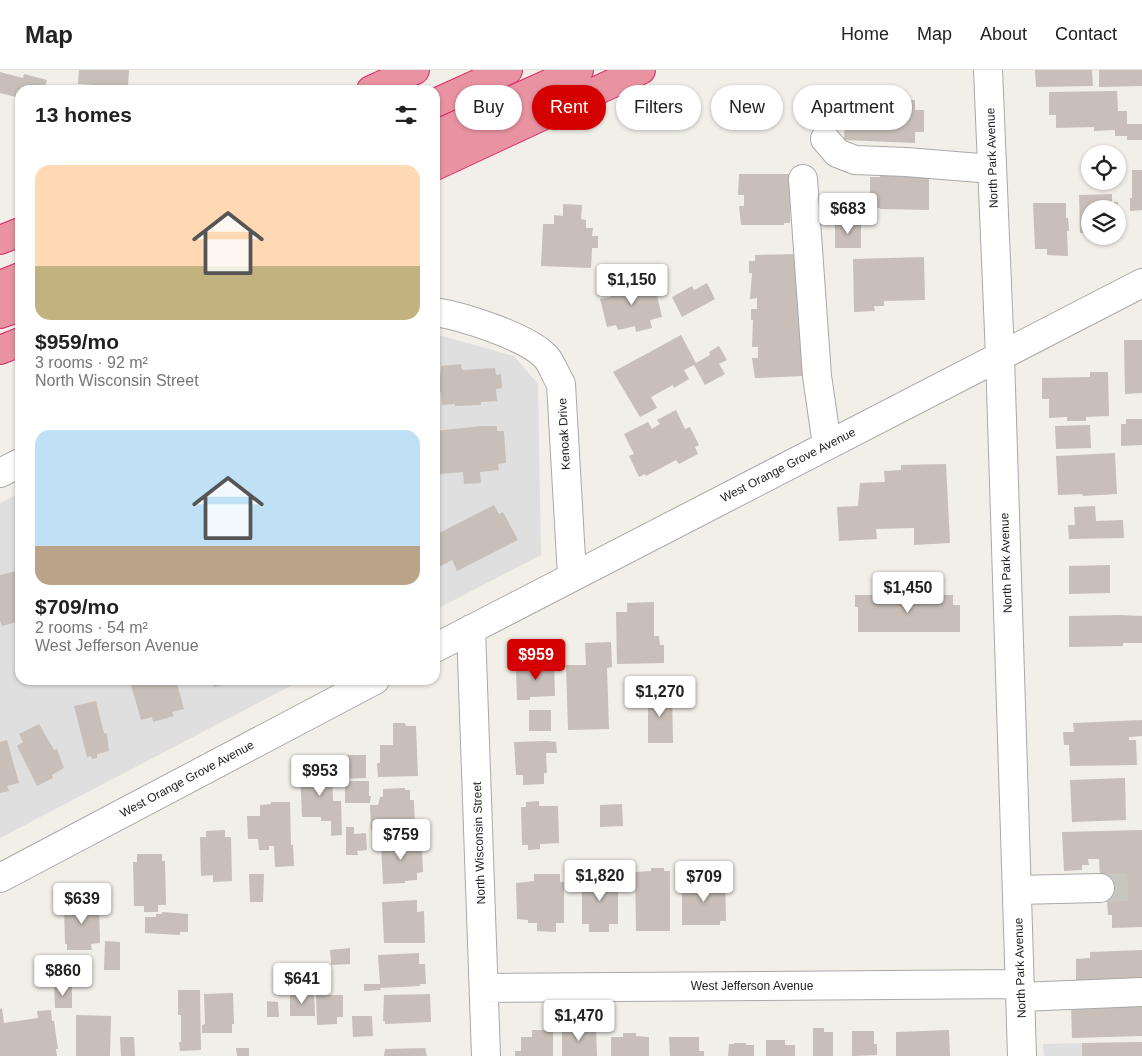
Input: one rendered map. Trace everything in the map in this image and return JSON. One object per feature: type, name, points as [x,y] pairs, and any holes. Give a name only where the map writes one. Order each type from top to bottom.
[{"type":"highway","points":[[382,85],[416,70]]},
{"type":"highway","points":[[440,101],[508,70]]},
{"type":"highway","points":[[440,133],[580,70]]},
{"type":"highway","points":[[440,164],[641,70]]},
{"type":"highway","points":[[0,240],[15,234]]},
{"type":"highway","points":[[0,285],[15,279]]},
{"type":"highway","points":[[0,314],[15,309]]},
{"type":"highway","points":[[0,350],[15,344]]},
{"type":"street","name":"North Park Avenue","points":[[988,70],[1000,356],[1022,1056]]},
{"type":"street","points":[[825,139],[836,153],[855,160],[992,169]]},
{"type":"street","points":[[803,179],[817,376],[827,445]]},
{"type":"street","name":"West Orange Grove Avenue","points":[[440,645],[1142,283]]},
{"type":"street","name":"Kenoak Drive","points":[[440,313],[486,326],[525,341],[546,357],[561,384],[572,576]]},
{"type":"street","points":[[0,473],[15,466]]},
{"type":"street","name":"North Wisconsin Street","points":[[471,629],[486,1056]]},
{"type":"street","name":"West Orange Grove Avenue","points":[[0,878],[366,685]]},
{"type":"street","points":[[1017,890],[1100,888]]},
{"type":"street","name":"West Jefferson Avenue","points":[[484,988],[1142,992]]},
{"type":"shaded area","points":[[440,335],[514,356],[538,384],[541,555],[440,607]]},
{"type":"shaded area","points":[[15,496],[15,685],[292,685],[0,838],[0,503]]},
{"type":"shaded area","points":[[1142,1042],[1142,1056],[1044,1056],[1043,1044]]},
{"type":"building","points":[[79,70],[129,70],[128,85],[78,84]]},
{"type":"building","points":[[1035,70],[1092,70],[1093,86],[1036,87]]},
{"type":"building","points":[[1099,70],[1142,70],[1142,86],[1099,87]]},
{"type":"building","points":[[0,72],[23,78],[24,74],[47,80],[46,85],[15,85],[15,97],[0,93]]},
{"type":"building","points":[[1117,91],[1118,111],[1127,111],[1127,124],[1142,124],[1142,140],[1127,140],[1127,136],[1115,136],[1115,130],[1094,131],[1094,127],[1056,128],[1056,115],[1049,115],[1049,92]]},
{"type":"building","points":[[912,100],[915,100],[915,110],[924,110],[924,132],[915,132],[915,143],[844,140],[844,130],[912,130]]},
{"type":"building","points":[[1132,170],[1142,170],[1142,210],[1130,211]]},
{"type":"building","points":[[739,174],[790,174],[790,223],[784,223],[784,225],[741,225],[739,206],[744,206],[744,195],[738,195]]},
{"type":"building","points":[[880,174],[929,175],[929,210],[871,208],[871,220],[851,219],[851,203],[870,203],[870,177],[880,177]]},
{"type":"building","points":[[1112,194],[1112,200],[1081,200],[1081,233],[1080,233],[1079,195]]},
{"type":"building","points":[[1033,203],[1066,203],[1066,218],[1068,218],[1069,231],[1067,231],[1068,256],[1047,255],[1047,249],[1035,249]]},
{"type":"building","points":[[563,204],[582,205],[581,219],[586,220],[586,228],[593,228],[592,236],[598,236],[598,248],[592,248],[591,268],[541,266],[543,224],[554,224],[554,215],[563,216]]},
{"type":"building","points":[[861,222],[861,248],[835,248],[835,223]]},
{"type":"building","points":[[801,254],[805,376],[755,378],[752,358],[758,358],[758,347],[752,347],[753,320],[751,320],[751,309],[757,309],[757,298],[750,299],[752,273],[749,273],[749,261],[755,261],[755,255]]},
{"type":"building","points":[[924,257],[925,300],[884,301],[884,306],[874,306],[875,311],[854,312],[853,259]]},
{"type":"building","points":[[651,278],[662,317],[650,320],[652,328],[636,332],[635,326],[618,330],[616,325],[607,327],[600,299],[611,297],[610,291],[633,285],[632,282]]},
{"type":"building","points":[[707,283],[715,299],[682,317],[672,297],[692,286],[694,290]]},
{"type":"building","points":[[681,335],[696,363],[710,355],[709,352],[719,346],[727,360],[719,364],[725,374],[705,385],[694,365],[684,370],[689,379],[674,388],[673,385],[651,397],[657,408],[640,417],[613,372]]},
{"type":"building","points":[[1124,340],[1142,340],[1142,393],[1125,394]]},
{"type":"building","points":[[461,364],[462,370],[495,368],[496,375],[501,374],[502,388],[496,389],[497,401],[481,402],[481,405],[442,405],[440,392],[441,366]]},
{"type":"building","points":[[1090,372],[1108,372],[1109,416],[1086,417],[1086,421],[1067,421],[1067,417],[1049,418],[1049,399],[1042,399],[1042,378],[1090,377]]},
{"type":"building","points":[[676,410],[685,429],[690,427],[699,445],[695,447],[698,454],[679,464],[676,460],[646,476],[645,474],[639,477],[629,456],[634,454],[624,434],[648,422],[652,429],[660,424],[657,420]]},
{"type":"building","points":[[1126,419],[1142,419],[1142,445],[1121,446],[1121,424],[1126,424]]},
{"type":"building","points":[[1090,425],[1091,448],[1056,449],[1055,426]]},
{"type":"building","points":[[497,426],[497,431],[504,431],[506,463],[498,464],[499,470],[480,472],[481,483],[464,484],[463,472],[440,474],[440,430]]},
{"type":"building","points":[[1115,453],[1117,494],[1058,495],[1056,456]]},
{"type":"building","points":[[946,464],[950,543],[914,545],[914,528],[876,529],[877,539],[839,541],[837,507],[858,506],[860,483],[885,482],[884,471],[901,470],[901,465]]},
{"type":"building","points":[[494,505],[499,514],[503,512],[518,540],[457,571],[452,560],[440,566],[440,532]]},
{"type":"building","points":[[1095,506],[1096,521],[1123,520],[1124,538],[1069,539],[1068,525],[1075,525],[1074,507]]},
{"type":"building","points":[[1110,565],[1110,593],[1069,594],[1069,566]]},
{"type":"building","points":[[15,571],[15,622],[2,626],[0,621],[0,575]]},
{"type":"building","points":[[855,595],[953,595],[953,605],[960,605],[960,632],[858,632],[858,607],[855,607]]},
{"type":"building","points":[[654,602],[654,636],[659,636],[660,645],[664,645],[664,663],[617,664],[616,612],[627,612],[627,603]]},
{"type":"building","points":[[1069,616],[1142,616],[1142,643],[1123,643],[1123,646],[1069,647]]},
{"type":"building","points":[[611,642],[612,667],[607,668],[609,729],[568,730],[566,665],[586,665],[585,643]]},
{"type":"building","points":[[554,658],[555,696],[530,697],[530,700],[517,700],[516,668],[534,667],[542,663],[542,659]]},
{"type":"building","points":[[131,685],[177,685],[184,709],[172,712],[174,716],[153,722],[152,717],[141,720]]},
{"type":"building","points":[[648,692],[672,692],[673,743],[648,743]]},
{"type":"building","points":[[96,701],[104,733],[107,734],[109,751],[97,754],[97,758],[92,759],[91,756],[87,757],[74,706]]},
{"type":"building","points":[[529,710],[551,710],[551,731],[529,731]]},
{"type":"building","points":[[1142,720],[1142,736],[1129,737],[1129,740],[1136,740],[1137,765],[1070,766],[1069,745],[1064,745],[1063,732],[1074,732],[1073,723]]},
{"type":"building","points":[[393,723],[405,723],[406,726],[416,726],[418,776],[378,777],[377,763],[380,763],[380,745],[393,745]]},
{"type":"building","points":[[39,724],[54,750],[57,749],[64,768],[52,775],[53,778],[37,786],[17,746],[23,742],[19,734]]},
{"type":"building","points":[[7,740],[19,783],[7,786],[9,791],[0,793],[0,742]]},
{"type":"building","points":[[514,742],[556,742],[557,753],[546,753],[547,773],[544,773],[544,784],[523,785],[523,775],[516,775]]},
{"type":"building","points":[[344,755],[366,755],[366,778],[344,779]]},
{"type":"building","points":[[326,763],[326,771],[332,771],[333,801],[341,801],[342,835],[331,836],[331,821],[321,821],[321,817],[302,817],[300,772],[307,772],[306,764]]},
{"type":"building","points":[[1125,778],[1126,820],[1072,822],[1070,780]]},
{"type":"building","points":[[345,781],[369,781],[370,803],[345,803]]},
{"type":"building","points":[[405,788],[405,790],[410,790],[410,800],[414,800],[415,831],[384,832],[384,829],[371,830],[370,805],[378,805],[380,797],[383,797],[383,789]]},
{"type":"building","points":[[539,801],[539,806],[558,806],[559,843],[540,844],[540,849],[528,850],[528,845],[522,845],[521,807],[526,807],[526,802]]},
{"type":"building","points":[[271,802],[290,802],[291,845],[293,845],[294,866],[275,867],[274,846],[269,846],[269,850],[259,850],[258,839],[248,839],[247,816],[260,816],[260,805],[271,804]]},
{"type":"building","points":[[622,804],[623,826],[600,827],[600,805]]},
{"type":"building","points":[[346,827],[354,827],[354,834],[366,833],[367,850],[357,851],[358,855],[346,855]]},
{"type":"building","points":[[225,830],[225,837],[231,837],[232,881],[213,882],[213,875],[201,876],[200,837],[206,837],[206,831]]},
{"type":"building","points":[[1142,830],[1142,927],[1112,928],[1112,915],[1108,915],[1107,900],[1101,900],[1099,859],[1088,859],[1089,865],[1082,865],[1082,870],[1064,871],[1062,832]]},
{"type":"building","points":[[408,833],[408,842],[416,842],[417,850],[422,850],[423,872],[417,873],[417,880],[405,881],[405,883],[383,884],[381,843],[395,843],[395,834]]},
{"type":"building","points":[[137,854],[162,854],[162,861],[165,861],[166,905],[158,905],[158,912],[144,912],[144,906],[134,906],[133,862],[137,862]]},
{"type":"building","points":[[651,868],[664,868],[664,871],[670,871],[670,931],[636,931],[635,872],[651,871]]},
{"type":"building","points":[[599,872],[615,872],[615,877],[618,877],[618,924],[609,924],[609,932],[589,932],[589,924],[582,924],[582,877],[599,877]]},
{"type":"building","points":[[249,874],[264,874],[263,902],[250,902]]},
{"type":"building","points":[[534,874],[560,874],[560,882],[564,882],[564,923],[556,923],[556,932],[537,931],[537,923],[528,923],[528,920],[517,919],[516,883],[534,881]]},
{"type":"building","points":[[682,881],[725,881],[726,921],[720,921],[720,925],[682,925]]},
{"type":"building","points":[[89,899],[90,905],[99,904],[100,943],[91,944],[92,950],[67,950],[67,944],[65,944],[64,906],[74,906],[74,900]]},
{"type":"building","points":[[417,900],[417,912],[424,911],[425,943],[384,943],[382,902]]},
{"type":"building","points":[[162,912],[188,914],[188,932],[180,932],[180,935],[145,933],[145,917],[156,917],[156,914],[162,914]]},
{"type":"building","points":[[105,941],[120,942],[120,970],[104,970]]},
{"type":"building","points":[[350,948],[350,964],[331,965],[330,950]]},
{"type":"building","points":[[1142,950],[1142,983],[1076,984],[1076,959],[1090,958],[1090,952]]},
{"type":"building","points":[[419,953],[419,964],[425,964],[426,984],[364,991],[364,984],[380,984],[378,955]]},
{"type":"building","points":[[54,986],[72,986],[72,1008],[55,1008]]},
{"type":"building","points":[[178,990],[200,990],[201,1050],[180,1051],[181,1015],[178,1015]]},
{"type":"building","points":[[233,993],[234,1024],[232,1024],[232,1033],[202,1033],[202,1025],[205,1024],[204,994]]},
{"type":"building","points":[[290,994],[314,994],[315,1016],[290,1016]]},
{"type":"building","points":[[430,994],[431,1022],[385,1024],[385,1021],[383,1021],[384,995]]},
{"type":"building","points":[[1142,994],[1142,1036],[1072,1038],[1071,1004]]},
{"type":"building","points":[[316,995],[343,995],[343,1017],[337,1017],[337,1024],[317,1025]]},
{"type":"building","points":[[267,1001],[278,1002],[279,1017],[267,1017]]},
{"type":"building","points":[[2,1008],[4,1023],[38,1018],[37,1011],[51,1010],[58,1049],[56,1049],[57,1056],[0,1056],[0,1009]]},
{"type":"building","points":[[76,1015],[111,1016],[110,1056],[76,1056]]},
{"type":"building","points":[[352,1016],[372,1016],[373,1036],[353,1037]]},
{"type":"building","points":[[596,1027],[597,1056],[562,1056],[562,1028]]},
{"type":"building","points":[[813,1028],[824,1028],[824,1032],[833,1032],[833,1056],[813,1056]]},
{"type":"building","points":[[532,1030],[553,1030],[553,1056],[515,1056],[515,1051],[521,1051],[521,1037],[532,1037]]},
{"type":"building","points":[[949,1030],[950,1056],[896,1056],[896,1032]]},
{"type":"building","points":[[852,1031],[874,1031],[874,1044],[877,1044],[877,1055],[852,1056]]},
{"type":"building","points":[[623,1033],[636,1033],[636,1036],[649,1037],[649,1056],[611,1056],[611,1037],[623,1037]]},
{"type":"building","points":[[120,1037],[134,1037],[135,1056],[121,1056]]},
{"type":"building","points":[[669,1037],[699,1037],[699,1051],[704,1051],[704,1056],[670,1056]]},
{"type":"building","points":[[766,1040],[785,1040],[785,1045],[795,1045],[795,1056],[766,1056]]},
{"type":"building","points":[[1142,1042],[1142,1056],[1082,1056],[1082,1043]]},
{"type":"building","points":[[729,1044],[754,1045],[754,1056],[728,1056]]},
{"type":"building","points":[[236,1048],[249,1048],[249,1056],[237,1056]]},
{"type":"building","points":[[425,1048],[427,1056],[384,1056],[385,1049]]},
{"type":"tunnel","points":[[1100,888],[1142,886]]}]
